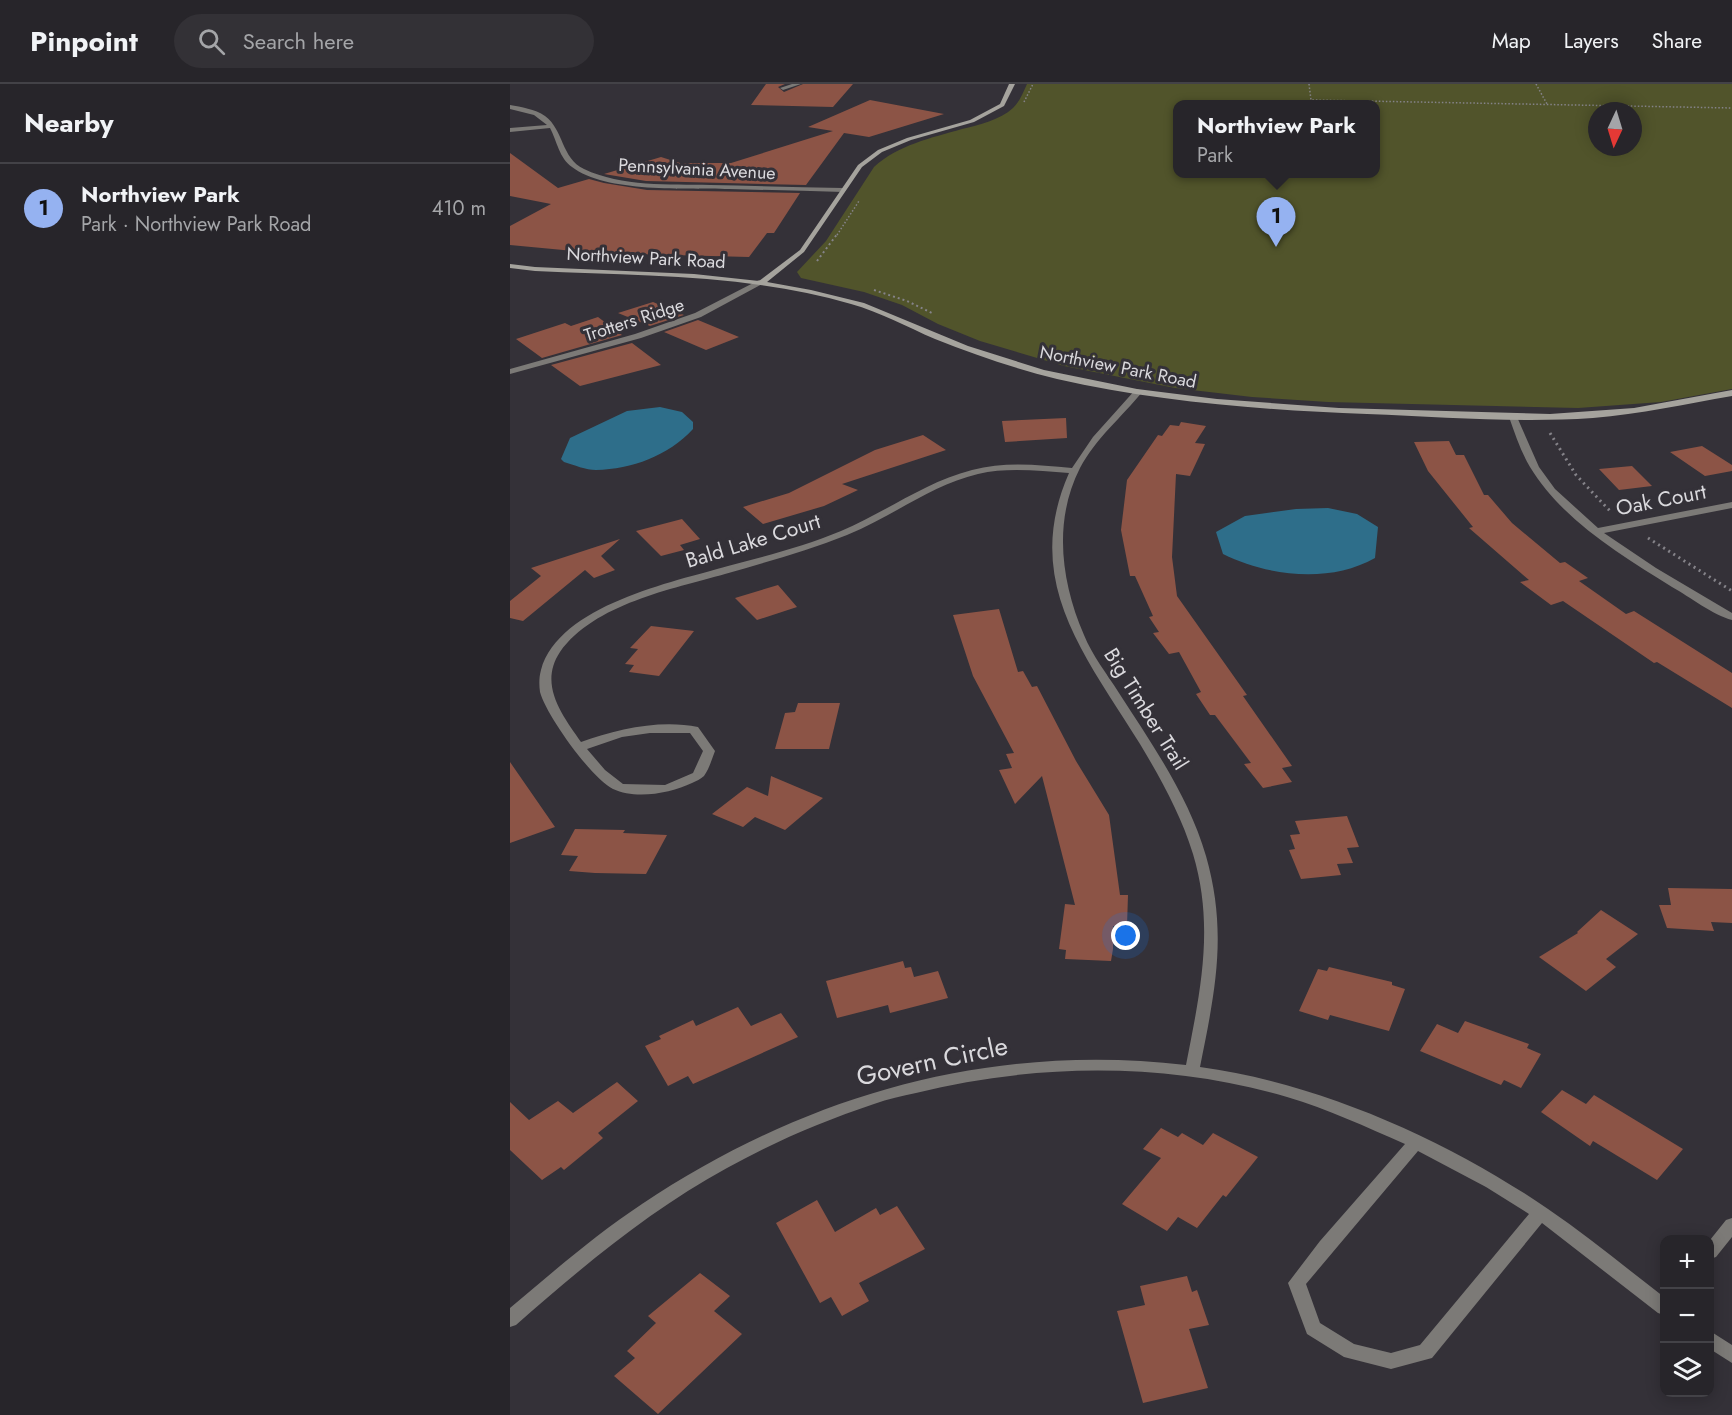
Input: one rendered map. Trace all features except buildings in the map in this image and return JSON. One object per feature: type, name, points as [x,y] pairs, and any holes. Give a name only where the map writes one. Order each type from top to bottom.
[{"type":"street","points":[[783,88],[798,84]]},
{"type":"street","points":[[762,282],[802,251],[860,166],[880,151],[909,139],[972,121],[1002,105],[1012,84]]},
{"type":"street","points":[[510,107],[543,117],[552,126]]},
{"type":"street","points":[[510,130],[552,126]]},
{"type":"street","name":"Pennsylvania Avenue","points":[[552,126],[567,161],[582,171],[604,178],[663,186],[843,190]]},
{"type":"street","name":"Northview Park Road","points":[[510,266],[695,276],[762,282],[810,290],[855,302],[962,347],[1055,375],[1168,397],[1293,409],[1514,417],[1577,416],[1642,410],[1732,393]]},
{"type":"street","name":"Trotters Ridge","points":[[510,372],[638,336],[698,315],[762,282]]},
{"type":"street","name":"Big Timber Trail","points":[[1140,391],[1098,436],[1075,471],[1063,503],[1057,536],[1057,560],[1068,610],[1095,666],[1182,805],[1196,841],[1209,889],[1212,943],[1210,971],[1192,1071]]},
{"type":"street","points":[[1514,417],[1528,455],[1541,476],[1558,496],[1597,531],[1732,617]]},
{"type":"street","name":"Bald Lake Court","points":[[580,747],[610,735],[661,728],[694,730],[709,751],[698,775],[666,789],[619,787],[599,774],[580,747],[549,700],[546,675],[550,660],[561,644],[597,615],[645,595],[843,533],[963,475],[988,469],[1015,467],[1075,471]]},
{"type":"street","name":"Oak Court","points":[[1597,531],[1732,505]]},
{"type":"street","name":"Govern Circle","points":[[510,1319],[579,1260],[696,1176],[761,1140],[836,1110],[903,1089],[1009,1068],[1085,1064],[1192,1071],[1262,1085],[1331,1106],[1416,1142],[1540,1213],[1660,1302]]},
{"type":"street","points":[[1416,1142],[1379,1187],[1323,1248],[1298,1283],[1313,1328],[1350,1351],[1391,1361],[1426,1352],[1540,1213]]},
{"type":"street","points":[[1714,1247],[1732,1225]]},
{"type":"street","points":[[1714,1342],[1732,1355]]},
{"type":"path","points":[[1023,103],[1034,84]]},
{"type":"path","points":[[1309,84],[1311,100]]},
{"type":"path","points":[[1536,84],[1547,104]]},
{"type":"path","points":[[1380,101],[1732,108]]},
{"type":"path","points":[[815,262],[826,251],[863,195]]},
{"type":"path","points":[[868,288],[907,301],[941,317]]},
{"type":"green space","points":[[1027,84],[1732,84],[1732,389],[1661,402],[1578,408],[1328,402],[1252,397],[1175,388],[1064,366],[980,341],[938,324],[902,305],[864,292],[801,278],[797,272],[826,241],[874,167],[883,159],[915,143],[996,119],[1015,105]]},
{"type":"water","points":[[660,407],[682,412],[693,422],[693,429],[661,454],[636,464],[596,470],[576,466],[561,459],[570,438],[627,411]]},
{"type":"water","points":[[1328,508],[1357,514],[1378,527],[1375,558],[1338,571],[1299,574],[1259,568],[1223,554],[1216,532],[1245,516],[1296,509]]},
{"type":"place","name":"Northview Park","points":[[1276,247]]}]
